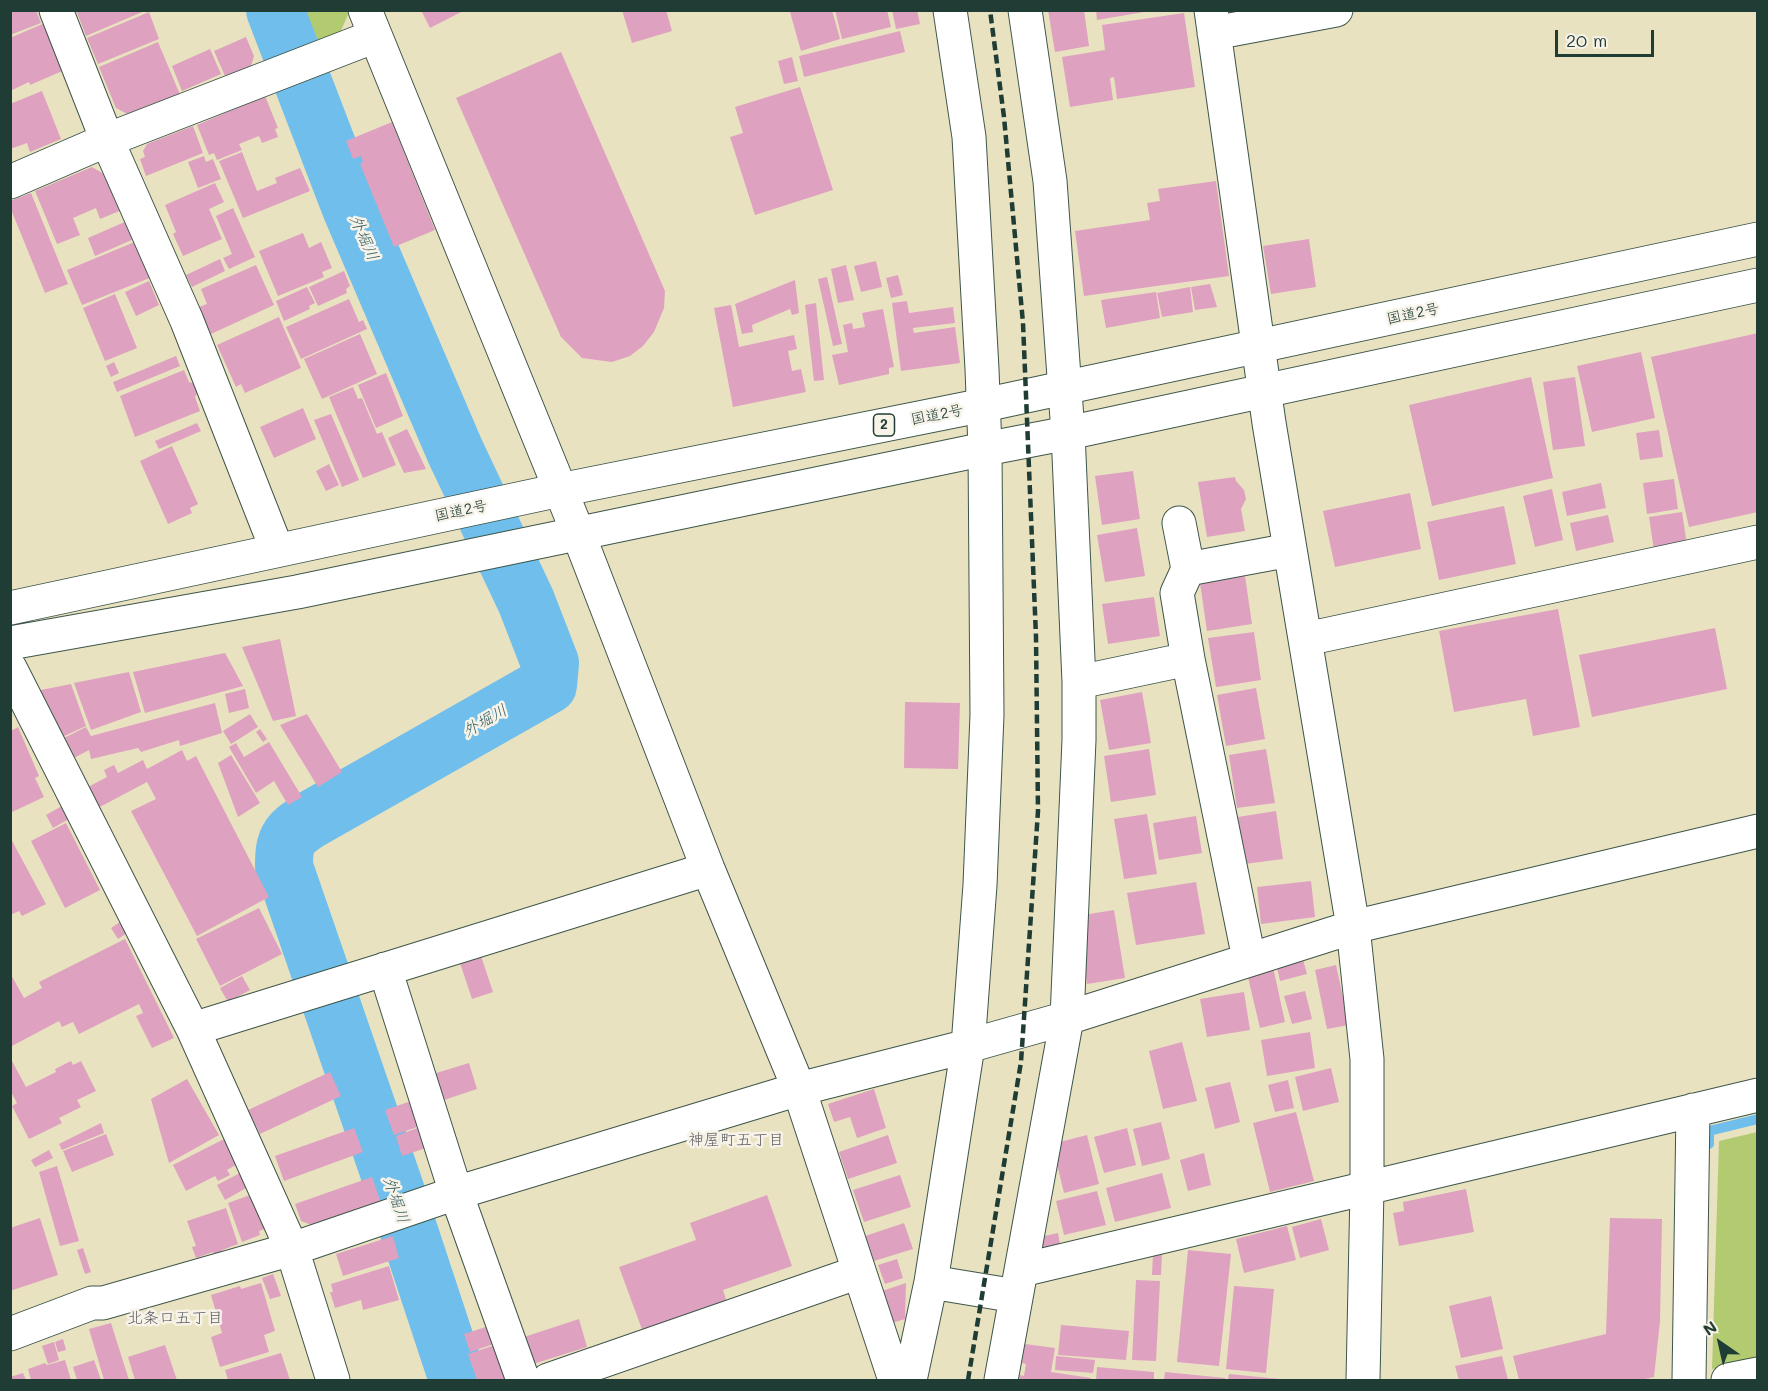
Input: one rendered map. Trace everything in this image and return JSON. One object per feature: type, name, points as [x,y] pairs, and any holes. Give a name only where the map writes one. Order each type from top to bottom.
[{"type":"main road","points":[[56,10],[106,140],[188,321],[277,550]]},
{"type":"main road","points":[[910,1380],[931,1282],[968,1046],[980,885],[987,715],[984,405],[969,137],[950,10]]},
{"type":"main road","points":[[1001,1380],[1067,1018],[1079,740],[1080,682],[1068,433],[1050,181],[1025,10]]},
{"type":"main road","points":[[1336,10],[1213,22],[1264,391],[1353,927],[1367,1059],[1363,1380]]},
{"type":"main road","points":[[10,182],[370,23],[578,533],[708,869],[799,1089],[895,1380]]},
{"type":"main road","name":"国道2号","points":[[10,608],[560,490],[1258,348],[1758,239]]},
{"type":"main road","points":[[10,643],[297,592],[1068,433],[1758,285]]},
{"type":"main road","points":[[1179,523],[1188,569],[1177,593],[1188,659],[1249,959]]},
{"type":"main road","points":[[1306,639],[1758,542]]},
{"type":"main road","points":[[1188,569],[1290,550]]},
{"type":"main road","points":[[1080,682],[1188,659]]},
{"type":"main road","points":[[10,668],[193,1029],[292,1249],[333,1380]]},
{"type":"main road","points":[[10,1334],[92,1303],[103,1303],[292,1249],[456,1193],[799,1089],[1067,1018],[1353,927],[1758,831]]},
{"type":"main road","points":[[193,1029],[708,869]]},
{"type":"main road","points":[[385,969],[456,1193],[523,1380]]},
{"type":"main road","points":[[931,1282],[1019,1283],[1367,1189],[1758,1095]]},
{"type":"main road","points":[[1689,1380],[1694,1110]]},
{"type":"main road","points":[[548,1380],[859,1272]]},
{"type":"main road","points":[[1728,1380],[1758,1374]]},
{"type":"green space","points":[[350,10],[340,33],[282,58],[262,11]]},
{"type":"green space","points":[[1757,1132],[1757,1359],[1712,1369],[1719,1141]]},
{"type":"building","points":[[10,10],[36,10],[41,23],[10,35]]},
{"type":"building","points":[[76,10],[147,10],[86,36]]},
{"type":"building","points":[[421,10],[465,10],[430,28]]},
{"type":"building","points":[[622,10],[666,10],[672,31],[632,43]]},
{"type":"building","points":[[794,10],[832,10],[840,39],[801,51],[790,12]]},
{"type":"building","points":[[835,10],[887,10],[891,27],[842,39]]},
{"type":"building","points":[[892,10],[917,10],[920,24],[896,29]]},
{"type":"building","points":[[1048,10],[1084,10],[1089,46],[1055,52]]},
{"type":"building","points":[[1096,10],[1144,10],[1144,12],[1097,20]]},
{"type":"building","points":[[149,12],[159,39],[98,64],[87,38]]},
{"type":"building","points":[[1184,13],[1195,87],[1117,99],[1114,77],[1110,78],[1113,100],[1070,107],[1062,57],[1105,50],[1102,25]]},
{"type":"building","points":[[47,22],[67,69],[10,91],[10,38]]},
{"type":"building","points":[[900,31],[905,52],[804,77],[799,56]]},
{"type":"building","points":[[246,37],[254,56],[251,66],[225,76],[214,51]]},
{"type":"building","points":[[158,42],[181,97],[133,117],[116,108],[99,67]]},
{"type":"building","points":[[210,49],[221,74],[182,91],[172,66]]},
{"type":"building","points":[[561,52],[665,291],[664,308],[654,332],[643,346],[630,356],[612,362],[582,358],[561,337],[456,98]]},
{"type":"building","points":[[792,57],[798,81],[784,84],[778,61]]},
{"type":"building","points":[[800,87],[833,190],[755,215],[730,137],[743,133],[735,107]]},
{"type":"building","points":[[42,91],[61,139],[30,152],[27,143],[10,149],[10,104]]},
{"type":"building","points":[[265,96],[278,128],[275,129],[278,137],[262,143],[259,136],[239,144],[242,150],[217,160],[214,153],[209,155],[197,125]]},
{"type":"building","points":[[392,122],[435,230],[394,247],[360,164],[363,162],[361,156],[353,159],[346,141]]},
{"type":"building","points":[[193,126],[203,153],[146,176],[140,159],[145,157],[143,151],[147,144]]},
{"type":"building","points":[[242,152],[257,191],[277,183],[275,178],[300,168],[310,191],[243,218],[219,161]]},
{"type":"building","points":[[204,156],[206,162],[213,159],[221,179],[198,188],[188,162]]},
{"type":"building","points":[[92,167],[109,177],[122,210],[100,219],[96,208],[73,218],[80,235],[57,244],[35,191]]},
{"type":"building","points":[[1216,181],[1229,276],[1084,296],[1075,231],[1150,220],[1147,203],[1160,201],[1158,189]]},
{"type":"building","points":[[215,183],[224,202],[209,209],[222,239],[183,256],[173,234],[176,232],[165,205]]},
{"type":"building","points":[[31,193],[68,284],[45,293],[10,207],[10,201]]},
{"type":"building","points":[[233,208],[255,257],[229,269],[223,258],[232,254],[216,216]]},
{"type":"building","points":[[127,221],[134,239],[95,256],[88,238]]},
{"type":"building","points":[[303,233],[309,248],[321,242],[332,268],[322,272],[324,277],[278,296],[259,251]]},
{"type":"building","points":[[1309,239],[1316,287],[1271,294],[1263,246]]},
{"type":"building","points":[[137,241],[152,277],[82,305],[67,270]]},
{"type":"building","points":[[220,259],[225,271],[192,287],[186,275]]},
{"type":"building","points":[[876,261],[882,287],[861,292],[854,266]]},
{"type":"building","points":[[256,265],[274,305],[211,334],[199,307],[207,304],[201,289]]},
{"type":"building","points":[[846,265],[854,300],[838,303],[831,269]]},
{"type":"building","points":[[344,271],[350,286],[346,289],[347,293],[318,306],[309,287]]},
{"type":"building","points":[[898,275],[903,295],[891,298],[886,278]]},
{"type":"building","points":[[827,277],[842,344],[833,346],[818,279]]},
{"type":"building","points":[[795,280],[799,313],[792,315],[790,309],[752,325],[753,332],[742,334],[735,304]]},
{"type":"building","points":[[149,281],[159,305],[136,316],[125,292]]},
{"type":"building","points":[[1210,284],[1217,307],[1195,310],[1191,287]]},
{"type":"building","points":[[307,287],[315,303],[309,306],[310,309],[284,321],[276,301]]},
{"type":"building","points":[[1190,287],[1193,312],[1162,317],[1157,293]]},
{"type":"building","points":[[1156,292],[1160,318],[1106,328],[1101,300]]},
{"type":"building","points":[[115,294],[137,348],[105,361],[83,308]]},
{"type":"building","points":[[349,299],[359,322],[363,320],[367,329],[301,359],[286,327]]},
{"type":"building","points":[[907,301],[909,313],[953,307],[955,323],[913,328],[914,333],[955,327],[960,363],[901,371],[892,303]]},
{"type":"building","points":[[816,303],[824,380],[814,381],[805,305]]},
{"type":"building","points":[[731,305],[739,347],[794,335],[797,349],[788,351],[792,371],[801,369],[806,392],[733,407],[714,308]]},
{"type":"building","points":[[883,309],[894,367],[889,368],[889,374],[839,385],[832,355],[848,352],[843,325],[852,323],[853,329],[865,327],[862,313]]},
{"type":"building","points":[[279,317],[301,368],[245,393],[241,384],[236,387],[217,345]]},
{"type":"building","points":[[1758,333],[1758,512],[1689,527],[1651,357]]},
{"type":"building","points":[[360,334],[377,374],[322,399],[304,359]]},
{"type":"building","points":[[1641,352],[1655,418],[1592,432],[1577,366]]},
{"type":"building","points":[[176,356],[180,366],[117,392],[113,382]]},
{"type":"building","points":[[114,362],[119,373],[111,377],[106,366]]},
{"type":"building","points":[[184,370],[189,382],[196,384],[198,392],[195,397],[200,411],[135,437],[120,396]]},
{"type":"building","points":[[386,373],[403,416],[376,428],[358,385]]},
{"type":"building","points":[[1531,377],[1553,478],[1432,506],[1409,405]]},
{"type":"building","points":[[1575,377],[1585,446],[1553,450],[1543,382]]},
{"type":"building","points":[[353,387],[358,399],[362,398],[377,434],[382,432],[396,465],[363,478],[329,397]]},
{"type":"building","points":[[303,408],[316,439],[274,458],[260,427]]},
{"type":"building","points":[[331,414],[359,480],[342,487],[314,420]]},
{"type":"building","points":[[197,423],[201,431],[159,449],[155,441]]},
{"type":"building","points":[[407,429],[426,469],[404,473],[388,438]]},
{"type":"building","points":[[1659,430],[1663,457],[1640,460],[1636,433]]},
{"type":"building","points":[[172,446],[198,504],[190,508],[192,513],[168,524],[140,461]]},
{"type":"building","points":[[329,464],[339,485],[326,491],[316,471]]},
{"type":"building","points":[[1133,471],[1140,519],[1102,525],[1095,476]]},
{"type":"building","points":[[1235,477],[1244,490],[1246,499],[1241,509],[1245,531],[1207,537],[1198,482]]},
{"type":"building","points":[[1674,479],[1678,509],[1647,514],[1643,483]]},
{"type":"building","points":[[1601,483],[1606,508],[1567,516],[1562,492]]},
{"type":"building","points":[[1552,489],[1563,540],[1535,547],[1523,496]]},
{"type":"building","points":[[1410,493],[1421,549],[1335,567],[1323,511]]},
{"type":"building","points":[[1504,506],[1516,564],[1439,580],[1427,522]]},
{"type":"building","points":[[1682,512],[1687,545],[1654,550],[1649,517]]},
{"type":"building","points":[[1608,515],[1614,542],[1576,551],[1570,523]]},
{"type":"building","points":[[1137,528],[1145,576],[1105,582],[1097,535]]},
{"type":"building","points":[[1245,576],[1252,624],[1207,631],[1200,583]]},
{"type":"building","points":[[1154,597],[1160,636],[1108,644],[1102,604]]},
{"type":"building","points":[[1558,609],[1580,727],[1533,736],[1526,699],[1454,712],[1439,631]]},
{"type":"building","points":[[1715,628],[1727,689],[1592,717],[1579,655]]},
{"type":"building","points":[[1254,632],[1261,680],[1216,687],[1208,638]]},
{"type":"building","points":[[280,639],[296,716],[273,721],[242,647]]},
{"type":"building","points":[[225,653],[243,686],[145,713],[133,672]]},
{"type":"building","points":[[129,672],[141,712],[91,730],[74,683]]},
{"type":"building","points":[[71,684],[86,726],[60,738],[36,691]]},
{"type":"building","points":[[1256,688],[1265,739],[1226,746],[1217,695]]},
{"type":"building","points":[[245,689],[249,708],[229,713],[225,694]]},
{"type":"building","points":[[1142,692],[1151,743],[1109,750],[1100,700]]},
{"type":"building","points":[[905,702],[960,703],[958,769],[904,768]]},
{"type":"building","points":[[215,703],[222,733],[180,746],[179,740],[141,752],[138,748],[91,759],[89,750],[72,759],[62,739],[86,727],[91,736]]},
{"type":"building","points":[[250,714],[258,727],[231,744],[223,731]]},
{"type":"building","points":[[307,714],[342,772],[318,787],[280,725]]},
{"type":"building","points":[[10,727],[13,730],[18,727],[39,776],[35,778],[44,797],[10,813]]},
{"type":"building","points":[[260,729],[267,739],[263,742],[256,732]]},
{"type":"building","points":[[269,742],[302,797],[288,805],[274,781],[256,793],[229,747],[236,743],[244,757]]},
{"type":"building","points":[[1149,749],[1156,795],[1111,802],[1104,756]]},
{"type":"building","points":[[1266,749],[1275,803],[1237,808],[1229,755]]},
{"type":"building","points":[[182,750],[187,761],[196,756],[269,897],[197,936],[131,811],[156,799],[147,782],[96,809],[86,788],[107,777],[104,770],[114,765],[118,773],[143,760],[147,769]]},
{"type":"building","points":[[231,755],[260,803],[238,817],[218,763]]},
{"type":"building","points":[[62,806],[69,819],[53,828],[46,815]]},
{"type":"building","points":[[1276,811],[1283,859],[1245,864],[1238,817]]},
{"type":"building","points":[[1147,814],[1157,874],[1124,879],[1114,819]]},
{"type":"building","points":[[1196,816],[1202,853],[1159,860],[1153,823]]},
{"type":"building","points":[[66,823],[100,890],[65,908],[31,841]]},
{"type":"building","points":[[10,837],[46,904],[22,916],[19,911],[10,915]]},
{"type":"building","points":[[1311,881],[1315,917],[1261,924],[1257,887]]},
{"type":"building","points":[[1196,882],[1205,934],[1136,945],[1127,893]]},
{"type":"building","points":[[259,908],[282,954],[220,986],[196,939]]},
{"type":"building","points":[[1114,910],[1125,978],[1087,984],[1077,916]]},
{"type":"building","points":[[120,922],[127,933],[118,939],[111,928]]},
{"type":"building","points":[[125,939],[174,1038],[152,1048],[136,1016],[143,1013],[139,1004],[79,1034],[73,1022],[62,1027],[59,1021],[10,1047],[10,973],[24,998],[42,988],[39,982]]},
{"type":"building","points":[[481,956],[493,992],[472,999],[460,963]]},
{"type":"building","points":[[1302,956],[1307,974],[1280,981],[1276,963]]},
{"type":"building","points":[[1336,965],[1349,1025],[1327,1029],[1315,970]]},
{"type":"building","points":[[1273,967],[1285,1022],[1260,1028],[1247,973]]},
{"type":"building","points":[[242,976],[250,990],[228,1002],[220,988]]},
{"type":"building","points":[[1305,991],[1312,1019],[1292,1024],[1284,996]]},
{"type":"building","points":[[1244,992],[1250,1030],[1207,1037],[1200,999]]},
{"type":"building","points":[[1310,1032],[1315,1068],[1267,1076],[1261,1040]]},
{"type":"building","points":[[1182,1042],[1197,1101],[1163,1109],[1149,1051]]},
{"type":"building","points":[[12,1061],[26,1087],[56,1072],[55,1069],[71,1061],[73,1065],[81,1061],[96,1091],[77,1100],[81,1107],[59,1118],[62,1123],[29,1139],[12,1106],[17,1103],[10,1090],[10,1062]]},
{"type":"building","points":[[469,1063],[477,1089],[441,1101],[433,1074]]},
{"type":"building","points":[[1331,1068],[1339,1102],[1303,1111],[1295,1077]]},
{"type":"building","points":[[330,1072],[341,1096],[260,1134],[248,1110]]},
{"type":"building","points":[[187,1079],[219,1135],[169,1163],[151,1099]]},
{"type":"building","points":[[1288,1080],[1294,1108],[1275,1112],[1268,1085]]},
{"type":"building","points":[[1230,1082],[1240,1122],[1215,1129],[1205,1088]]},
{"type":"building","points":[[874,1089],[886,1128],[857,1138],[850,1117],[834,1122],[828,1104]]},
{"type":"building","points":[[417,1099],[426,1124],[394,1135],[385,1110]]},
{"type":"building","points":[[1296,1112],[1314,1181],[1270,1192],[1253,1123]]},
{"type":"building","points":[[1161,1122],[1170,1159],[1142,1166],[1133,1129]]},
{"type":"building","points":[[101,1123],[104,1133],[62,1150],[59,1144]]},
{"type":"building","points":[[425,1125],[432,1146],[402,1156],[396,1136]]},
{"type":"building","points":[[354,1128],[363,1152],[284,1181],[275,1156]]},
{"type":"building","points":[[1127,1128],[1136,1165],[1104,1173],[1094,1137]]},
{"type":"building","points":[[106,1134],[114,1155],[72,1172],[63,1151]]},
{"type":"building","points":[[888,1135],[897,1163],[848,1179],[839,1152]]},
{"type":"building","points":[[1087,1135],[1099,1184],[1064,1193],[1052,1144]]},
{"type":"building","points":[[226,1138],[239,1163],[227,1170],[230,1175],[218,1181],[215,1176],[186,1191],[173,1165]]},
{"type":"building","points":[[49,1150],[53,1158],[35,1167],[31,1160]]},
{"type":"building","points":[[1204,1153],[1211,1185],[1188,1191],[1180,1160]]},
{"type":"building","points":[[57,1166],[79,1241],[60,1246],[39,1172]]},
{"type":"building","points":[[240,1173],[248,1187],[225,1200],[217,1185]]},
{"type":"building","points":[[1162,1173],[1171,1208],[1115,1222],[1106,1188]]},
{"type":"building","points":[[900,1175],[911,1207],[864,1222],[853,1190]]},
{"type":"building","points":[[372,1177],[381,1203],[314,1226],[301,1221],[295,1204]]},
{"type":"building","points":[[1466,1189],[1474,1232],[1399,1246],[1393,1213],[1404,1211],[1403,1202]]},
{"type":"building","points":[[1097,1191],[1106,1225],[1064,1235],[1056,1201]]},
{"type":"building","points":[[253,1194],[267,1228],[259,1231],[260,1235],[242,1242],[228,1203]]},
{"type":"building","points":[[767,1195],[792,1266],[723,1290],[727,1303],[643,1332],[619,1267],[696,1240],[690,1223]]},
{"type":"building","points":[[226,1208],[238,1244],[214,1256],[213,1252],[196,1258],[192,1247],[196,1246],[187,1221]]},
{"type":"building","points":[[40,1218],[58,1275],[10,1291],[10,1228]]},
{"type":"building","points":[[1610,1218],[1662,1219],[1660,1321],[1654,1377],[1641,1380],[1519,1380],[1513,1356],[1606,1334]]},
{"type":"building","points":[[1321,1219],[1329,1250],[1300,1258],[1292,1227]]},
{"type":"building","points":[[904,1223],[913,1249],[874,1261],[865,1236]]},
{"type":"building","points":[[1287,1226],[1296,1260],[1244,1273],[1236,1239]]},
{"type":"building","points":[[1058,1233],[1060,1244],[1042,1248],[1040,1237]]},
{"type":"building","points":[[393,1236],[399,1258],[343,1276],[336,1254]]},
{"type":"building","points":[[83,1248],[91,1272],[85,1274],[77,1250]]},
{"type":"building","points":[[1188,1250],[1231,1254],[1219,1366],[1177,1362]]},
{"type":"building","points":[[1153,1253],[1162,1253],[1161,1275],[1152,1275]]},
{"type":"building","points":[[897,1259],[903,1278],[885,1284],[878,1265]]},
{"type":"building","points":[[389,1266],[399,1300],[363,1310],[361,1300],[335,1308],[330,1292],[333,1292],[331,1284]]},
{"type":"building","points":[[273,1274],[281,1296],[270,1299],[262,1278]]},
{"type":"building","points":[[1136,1280],[1160,1281],[1156,1361],[1132,1360]]},
{"type":"building","points":[[261,1283],[275,1331],[264,1335],[269,1352],[220,1367],[211,1337],[222,1333],[211,1295],[240,1286],[241,1289]]},
{"type":"building","points":[[906,1283],[905,1319],[892,1323],[882,1291]]},
{"type":"building","points":[[1234,1286],[1274,1289],[1266,1373],[1226,1369]]},
{"type":"building","points":[[1491,1296],[1503,1349],[1461,1358],[1449,1306]]},
{"type":"building","points":[[579,1319],[587,1347],[527,1366],[518,1339]]},
{"type":"building","points":[[111,1323],[129,1380],[104,1380],[89,1329]]},
{"type":"building","points":[[492,1325],[497,1343],[470,1352],[464,1334]]},
{"type":"building","points":[[1061,1325],[1129,1331],[1126,1360],[1058,1355]]},
{"type":"building","points":[[63,1339],[66,1350],[58,1352],[55,1342]]},
{"type":"building","points":[[54,1342],[59,1360],[48,1364],[42,1346]]},
{"type":"building","points":[[498,1344],[510,1380],[477,1380],[468,1354]]},
{"type":"building","points":[[1025,1344],[1055,1348],[1051,1372],[1091,1378],[1090,1380],[1019,1380],[1020,1375],[1024,1376],[1026,1364],[1022,1363]]},
{"type":"building","points":[[165,1345],[177,1380],[135,1380],[128,1357]]},
{"type":"building","points":[[281,1353],[290,1380],[228,1380],[225,1370]]},
{"type":"building","points":[[1056,1356],[1095,1360],[1093,1373],[1055,1370]]},
{"type":"building","points":[[1502,1356],[1508,1380],[1459,1380],[1455,1366]]},
{"type":"building","points":[[65,1360],[71,1380],[31,1380],[28,1369],[45,1363],[47,1365]]},
{"type":"building","points":[[94,1360],[101,1380],[77,1380],[73,1367]]},
{"type":"building","points":[[1097,1367],[1154,1372],[1154,1380],[1096,1380]]},
{"type":"building","points":[[1165,1372],[1225,1378],[1225,1380],[1164,1380]]},
{"type":"building","points":[[23,1373],[26,1380],[10,1380],[10,1377]]},
{"type":"building","points":[[1229,1374],[1280,1379],[1280,1380],[1228,1380]]},
{"type":"waterway","name":"外堀川","points":[[275,10],[351,208],[455,451],[526,601],[550,663],[548,685],[310,820],[292,834],[285,850],[284,867],[458,1380]]},
{"type":"waterway","points":[[1709,1144],[1709,1131],[1758,1119]]},
{"type":"railway","points":[[968,1380],[1021,1062],[1038,811],[1036,637],[1023,323],[1004,117],[990,10]]},
{"type":"district","name":"神屋町五丁目","points":[[736,1140]]},
{"type":"district","name":"北条口五丁目","points":[[175,1318]]}]
